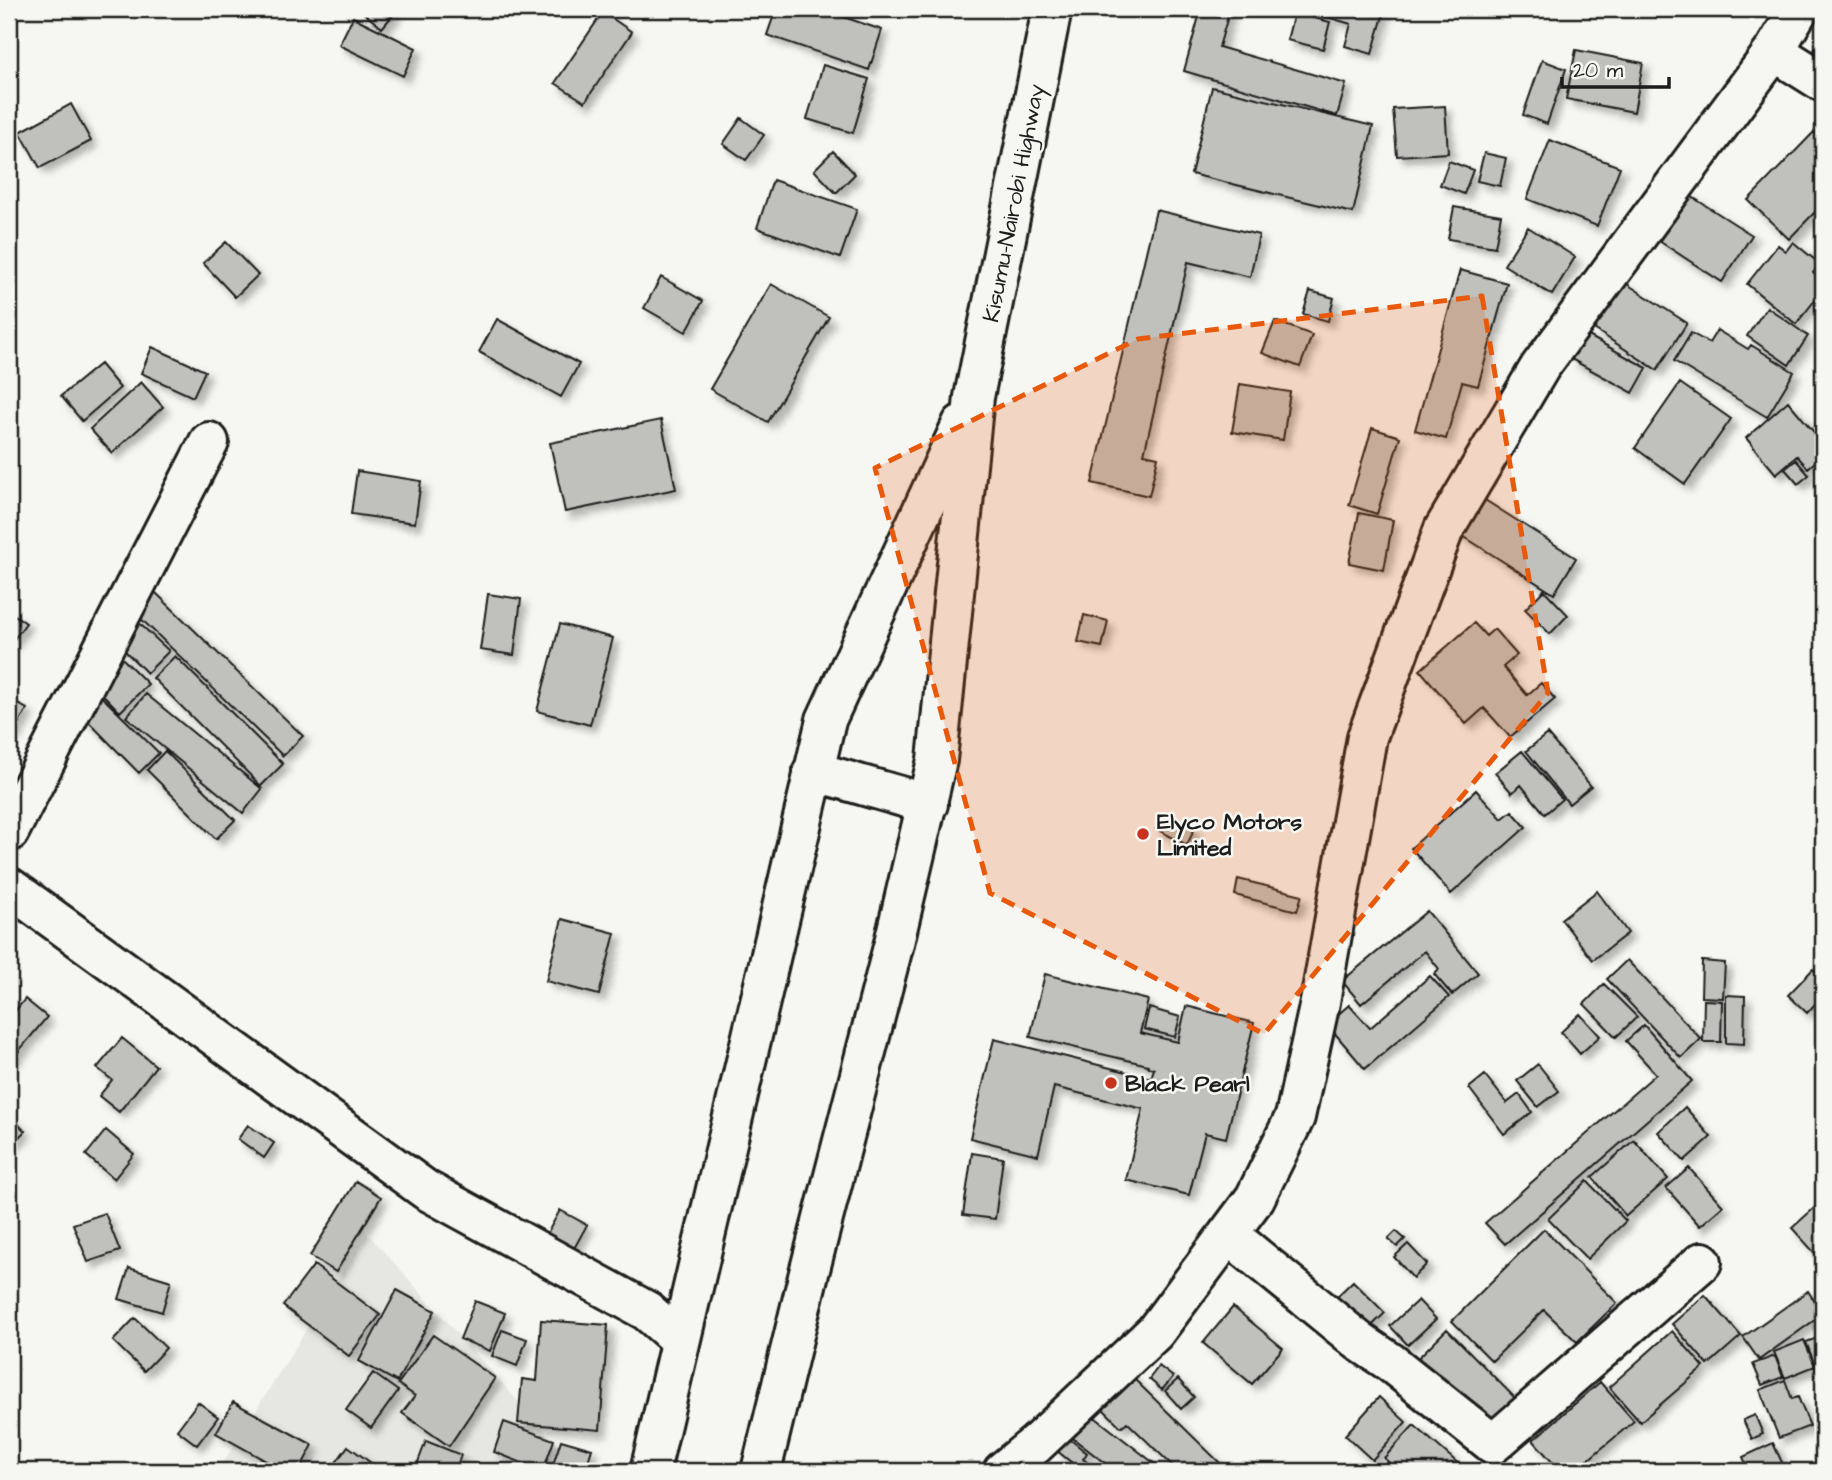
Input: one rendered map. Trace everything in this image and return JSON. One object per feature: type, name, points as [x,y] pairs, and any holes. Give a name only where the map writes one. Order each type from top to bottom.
[{"type":"main road","name":"Kisumu-Nairobi Highway","points":[[974,397],[1052,9]]},
{"type":"main road","points":[[1003,1471],[1155,1332],[1255,1198],[1295,1116],[1320,1002],[1367,737],[1444,529],[1540,367],[1774,51],[1798,9]]},
{"type":"main road","points":[[1774,51],[1823,82]]},
{"type":"main road","points":[[650,1471],[826,720],[974,397]]},
{"type":"main road","points":[[761,1471],[894,943],[937,760],[974,397]]},
{"type":"main road","points":[[9,832],[209,442]]},
{"type":"main road","points":[[813,771],[928,804]]},
{"type":"main road","points":[[9,887],[426,1190],[647,1311],[680,1340]]},
{"type":"main road","points":[[1228,1234],[1360,1342],[1390,1362],[1493,1444],[1702,1262]]},
{"type":"highlighted area","points":[[1482,296],[1548,693],[1264,1034],[990,893],[875,468],[1138,339]]},
{"type":"shaded area","points":[[367,1233],[581,1471],[218,1471]]},
{"type":"building","points":[[359,9],[398,9],[382,28]]},
{"type":"building","points":[[776,9],[820,9],[882,30],[869,70],[767,35]]},
{"type":"building","points":[[1201,9],[1230,9],[1219,47],[1346,84],[1337,116],[1184,71]]},
{"type":"building","points":[[1300,9],[1385,9],[1372,54],[1345,46],[1351,24]]},
{"type":"building","points":[[603,12],[632,32],[585,102],[555,83]]},
{"type":"building","points":[[1294,13],[1330,22],[1323,49],[1287,40]]},
{"type":"building","points":[[353,17],[416,48],[403,76],[339,45]]},
{"type":"building","points":[[1823,39],[1823,70],[1808,58]]},
{"type":"building","points":[[1576,50],[1643,63],[1634,112],[1566,99]]},
{"type":"building","points":[[1542,60],[1566,69],[1547,124],[1523,115]]},
{"type":"building","points":[[823,65],[869,79],[853,133],[807,119]]},
{"type":"building","points":[[1212,87],[1373,126],[1353,213],[1191,174]]},
{"type":"building","points":[[71,104],[91,141],[40,168],[20,132]]},
{"type":"building","points":[[1445,106],[1448,153],[1397,156],[1393,109]]},
{"type":"building","points":[[741,118],[764,135],[746,160],[723,144]]},
{"type":"building","points":[[1814,132],[1823,140],[1823,221],[1815,212],[1789,239],[1748,200]]},
{"type":"building","points":[[1550,140],[1620,167],[1597,226],[1527,199]]},
{"type":"building","points":[[833,151],[855,174],[836,193],[814,170]]},
{"type":"building","points":[[1484,153],[1506,158],[1500,186],[1477,181]]},
{"type":"building","points":[[1449,161],[1473,170],[1464,194],[1440,185]]},
{"type":"building","points":[[773,180],[857,209],[840,258],[757,228]]},
{"type":"building","points":[[1686,193],[1752,235],[1722,282],[1656,239]]},
{"type":"building","points":[[1454,207],[1501,215],[1495,247],[1448,239]]},
{"type":"building","points":[[1156,210],[1259,235],[1250,277],[1188,262],[1144,454],[1158,457],[1149,496],[1092,483]]},
{"type":"building","points":[[1528,227],[1575,257],[1552,295],[1504,265]]},
{"type":"building","points":[[226,242],[258,275],[235,297],[203,263]]},
{"type":"building","points":[[1793,242],[1820,264],[1813,273],[1823,282],[1823,290],[1796,324],[1747,284],[1778,245],[1786,251]]},
{"type":"building","points":[[1460,270],[1507,283],[1478,386],[1462,382],[1446,439],[1415,430]]},
{"type":"building","points":[[661,277],[703,301],[686,332],[644,308]]},
{"type":"building","points":[[1624,282],[1687,323],[1657,370],[1594,329]]},
{"type":"building","points":[[771,284],[829,317],[768,422],[710,389]]},
{"type":"building","points":[[1310,291],[1334,298],[1328,321],[1303,314]]},
{"type":"building","points":[[1767,307],[1808,336],[1789,365],[1747,336]]},
{"type":"building","points":[[497,319],[579,364],[561,397],[479,352]]},
{"type":"building","points":[[1275,321],[1312,335],[1300,367],[1262,353]]},
{"type":"building","points":[[1717,330],[1748,349],[1751,345],[1794,372],[1767,417],[1674,361],[1691,333],[1709,343]]},
{"type":"building","points":[[1585,334],[1647,368],[1633,393],[1571,359]]},
{"type":"building","points":[[152,347],[205,371],[193,397],[141,373]]},
{"type":"building","points":[[100,364],[120,388],[82,421],[61,396]]},
{"type":"building","points":[[141,382],[163,407],[112,453],[90,429]]},
{"type":"building","points":[[1680,383],[1731,419],[1685,484],[1635,448]]},
{"type":"building","points":[[1240,384],[1290,392],[1283,440],[1232,432]]},
{"type":"building","points":[[1788,401],[1823,443],[1823,455],[1808,468],[1797,456],[1776,474],[1746,438]]},
{"type":"building","points":[[661,420],[676,489],[565,512],[550,443]]},
{"type":"building","points":[[1372,428],[1400,437],[1377,514],[1349,505]]},
{"type":"building","points":[[1796,460],[1809,475],[1798,484],[1785,469]]},
{"type":"building","points":[[357,471],[421,481],[415,523],[351,514]]},
{"type":"building","points":[[1463,486],[1576,558],[1554,594],[1441,522]]},
{"type":"building","points":[[1359,513],[1393,520],[1384,570],[1349,563]]},
{"type":"building","points":[[1544,590],[1568,615],[1550,634],[1525,609]]},
{"type":"building","points":[[155,592],[303,736],[283,756],[135,613]]},
{"type":"building","points":[[488,594],[521,599],[514,655],[480,650]]},
{"type":"building","points":[[9,611],[26,623],[9,646]]},
{"type":"building","points":[[1084,615],[1108,621],[1102,647],[1078,642]]},
{"type":"building","points":[[139,623],[169,651],[147,673],[118,644]]},
{"type":"building","points":[[1474,623],[1486,636],[1494,629],[1517,655],[1503,667],[1527,695],[1541,683],[1555,699],[1510,737],[1484,708],[1466,724],[1420,670]]},
{"type":"building","points":[[560,624],[613,638],[590,725],[537,711]]},
{"type":"building","points":[[118,654],[148,684],[120,712],[90,681]]},
{"type":"building","points":[[175,656],[283,764],[261,786],[153,678]]},
{"type":"building","points":[[94,689],[159,753],[139,773],[75,708]]},
{"type":"building","points":[[146,694],[262,789],[243,813],[126,717]]},
{"type":"building","points":[[9,699],[27,709],[12,735],[9,733]]},
{"type":"building","points":[[1547,734],[1591,786],[1569,804],[1526,751]]},
{"type":"building","points":[[165,751],[235,820],[216,839],[147,770]]},
{"type":"building","points":[[1522,751],[1562,799],[1545,814],[1521,785],[1512,793],[1495,773]]},
{"type":"building","points":[[1476,790],[1502,819],[1512,811],[1526,827],[1451,894],[1411,848]]},
{"type":"building","points":[[1164,813],[1195,828],[1187,845],[1156,829]]},
{"type":"building","points":[[1238,879],[1302,895],[1297,911],[1235,895]]},
{"type":"building","points":[[1597,891],[1628,933],[1593,960],[1561,919]]},
{"type":"building","points":[[1427,911],[1478,973],[1452,995],[1434,974],[1439,969],[1425,951],[1361,1004],[1342,981]]},
{"type":"building","points":[[562,919],[615,933],[599,995],[546,981]]},
{"type":"building","points":[[1627,960],[1701,1039],[1681,1058],[1607,979]]},
{"type":"building","points":[[1702,961],[1725,963],[1723,998],[1701,997]]},
{"type":"building","points":[[1813,969],[1823,979],[1823,995],[1807,1013],[1788,995]]},
{"type":"building","name":"Black Pearl","points":[[1045,974],[1148,1000],[1140,1033],[1178,1042],[1186,1006],[1254,1023],[1226,1138],[1205,1133],[1189,1195],[1126,1180],[1143,1109],[1054,1087],[1038,1155],[970,1138],[994,1039],[1151,1078],[1154,1069],[1148,1065],[1030,1037]]},
{"type":"building","points":[[1430,976],[1449,997],[1365,1069],[1327,1024],[1349,1005],[1370,1028]]},
{"type":"building","points":[[1604,984],[1637,1017],[1616,1037],[1584,1004]]},
{"type":"building","points":[[1726,995],[1745,996],[1744,1044],[1726,1043]]},
{"type":"building","points":[[25,999],[47,1017],[9,1063],[9,1018]]},
{"type":"building","points":[[1704,1000],[1722,1001],[1721,1042],[1703,1042]]},
{"type":"building","points":[[1149,1008],[1180,1017],[1175,1037],[1144,1029]]},
{"type":"building","points":[[1580,1014],[1600,1036],[1580,1054],[1561,1032]]},
{"type":"building","points":[[1644,1025],[1692,1081],[1505,1244],[1485,1223],[1656,1074],[1626,1041]]},
{"type":"building","points":[[122,1038],[156,1066],[119,1112],[99,1096],[112,1080],[97,1068]]},
{"type":"building","points":[[1538,1064],[1559,1091],[1538,1107],[1517,1081]]},
{"type":"building","points":[[1485,1075],[1507,1103],[1519,1094],[1532,1112],[1504,1134],[1469,1088]]},
{"type":"building","points":[[1685,1107],[1711,1137],[1684,1161],[1658,1132]]},
{"type":"building","points":[[9,1115],[25,1131],[9,1147]]},
{"type":"building","points":[[248,1125],[274,1143],[264,1158],[238,1139]]},
{"type":"building","points":[[106,1130],[134,1154],[114,1179],[86,1155]]},
{"type":"building","points":[[1634,1140],[1668,1179],[1626,1216],[1592,1177]]},
{"type":"building","points":[[972,1153],[1003,1158],[995,1219],[963,1215]]},
{"type":"building","points":[[1689,1168],[1723,1206],[1700,1226],[1666,1188]]},
{"type":"building","points":[[356,1181],[381,1197],[336,1272],[310,1256]]},
{"type":"building","points":[[1587,1181],[1626,1221],[1587,1259],[1548,1219]]},
{"type":"building","points":[[1823,1200],[1823,1257],[1821,1260],[1792,1228]]},
{"type":"building","points":[[560,1210],[587,1225],[571,1254],[544,1239]]},
{"type":"building","points":[[105,1213],[120,1251],[88,1262],[73,1224]]},
{"type":"building","points":[[1544,1229],[1617,1303],[1577,1342],[1544,1310],[1492,1361],[1452,1321]]},
{"type":"building","points":[[1396,1231],[1405,1239],[1397,1247],[1388,1239]]},
{"type":"building","points":[[1408,1244],[1427,1264],[1413,1278],[1394,1257]]},
{"type":"building","points":[[314,1265],[380,1315],[349,1356],[283,1306]]},
{"type":"building","points":[[129,1268],[171,1281],[162,1312],[119,1299]]},
{"type":"building","points":[[1353,1281],[1385,1313],[1360,1337],[1328,1305]]},
{"type":"building","points":[[397,1290],[435,1311],[397,1382],[359,1361]]},
{"type":"building","points":[[1808,1291],[1823,1314],[1759,1360],[1743,1337]]},
{"type":"building","points":[[1705,1295],[1741,1336],[1708,1365],[1672,1324]]},
{"type":"building","points":[[1418,1300],[1436,1319],[1408,1345],[1390,1326]]},
{"type":"building","points":[[475,1301],[505,1313],[490,1351],[460,1339]]},
{"type":"building","points":[[1233,1307],[1283,1348],[1252,1384],[1203,1343]]},
{"type":"building","points":[[135,1318],[166,1348],[144,1371],[113,1341]]},
{"type":"building","points":[[541,1320],[608,1325],[600,1430],[518,1423],[522,1379],[537,1381]]},
{"type":"building","points":[[1447,1329],[1516,1399],[1482,1433],[1414,1362]]},
{"type":"building","points":[[502,1330],[527,1339],[517,1366],[492,1356]]},
{"type":"building","points":[[1672,1331],[1704,1367],[1640,1422],[1609,1387]]},
{"type":"building","points":[[433,1335],[495,1378],[449,1446],[402,1413],[415,1396],[398,1384]]},
{"type":"building","points":[[1823,1336],[1823,1370],[1818,1372],[1806,1342]]},
{"type":"building","points":[[1804,1340],[1815,1366],[1785,1378],[1774,1352]]},
{"type":"building","points":[[1775,1356],[1783,1377],[1762,1385],[1753,1364]]},
{"type":"building","points":[[1159,1366],[1173,1377],[1162,1390],[1149,1379]]},
{"type":"building","points":[[373,1373],[398,1391],[371,1428],[346,1410]]},
{"type":"building","points":[[1128,1373],[1222,1465],[1216,1471],[1178,1471],[1127,1422],[1121,1427],[1098,1404]]},
{"type":"building","points":[[1178,1379],[1194,1397],[1181,1409],[1165,1391]]},
{"type":"building","points":[[1785,1380],[1792,1399],[1798,1397],[1810,1426],[1779,1438],[1760,1390]]},
{"type":"building","points":[[1600,1382],[1634,1421],[1575,1471],[1560,1471],[1533,1440]]},
{"type":"building","points":[[1379,1397],[1406,1422],[1372,1460],[1345,1435]]},
{"type":"building","points":[[198,1402],[218,1417],[197,1445],[177,1430]]},
{"type":"building","points":[[233,1402],[313,1445],[299,1471],[284,1471],[216,1433]]},
{"type":"building","points":[[1083,1408],[1164,1471],[1115,1471],[1065,1432]]},
{"type":"building","points":[[1755,1415],[1763,1434],[1752,1439],[1743,1420]]},
{"type":"building","points":[[504,1422],[554,1440],[543,1471],[494,1452]]},
{"type":"building","points":[[1414,1425],[1460,1465],[1454,1471],[1398,1471],[1384,1458]]},
{"type":"building","points":[[1067,1437],[1087,1453],[1083,1459],[1088,1463],[1082,1471],[1056,1450]]},
{"type":"building","points":[[561,1440],[592,1449],[585,1471],[551,1471]]},
{"type":"building","points":[[426,1441],[461,1455],[455,1471],[415,1470]]},
{"type":"building","points":[[1773,1443],[1786,1471],[1749,1471],[1743,1457]]},
{"type":"building","points":[[348,1446],[382,1471],[330,1471]]},
{"type":"place","name":"Elyco Motors Limited","points":[[1143,834]]},
{"type":"place","name":"Black Pearl","points":[[1111,1083]]}]
